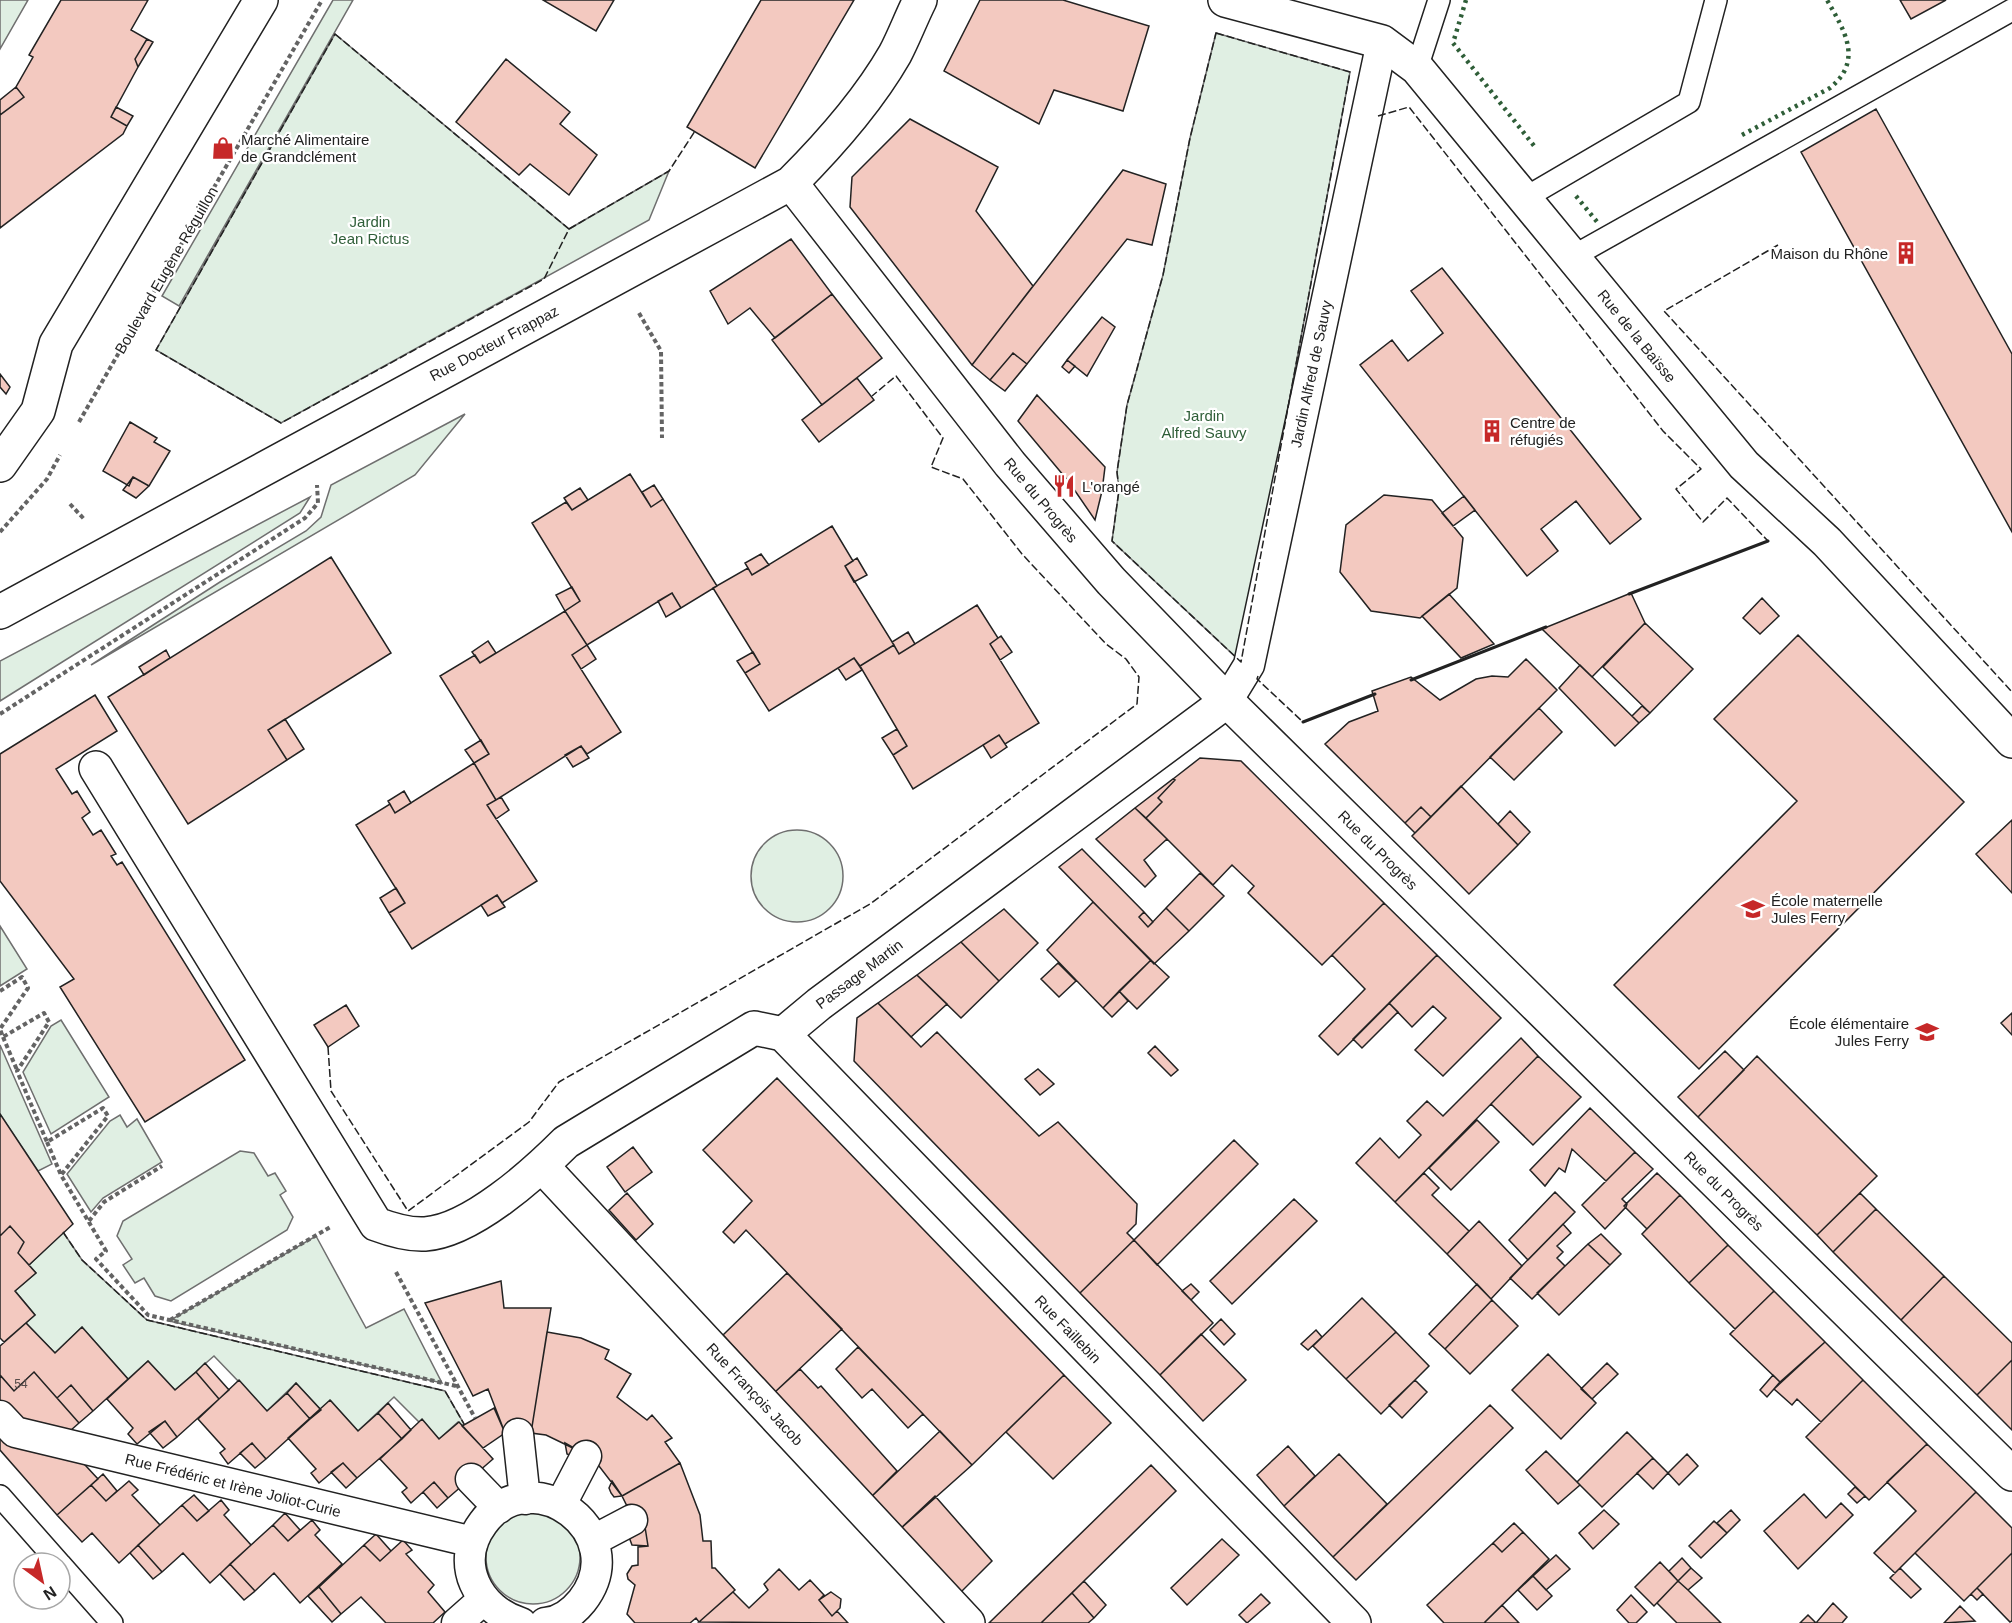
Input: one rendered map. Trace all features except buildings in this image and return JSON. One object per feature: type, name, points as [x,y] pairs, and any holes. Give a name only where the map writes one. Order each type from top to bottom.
[{"type":"street","points":[[0,465],[38,411],[56,344],[261,0]]},
{"type":"street","name":"Rue Docteur Frappaz","points":[[0,612],[315,439],[791,183],[817,157],[867,94],[895,54],[920,0]]},
{"type":"street","name":"Rue de la Baïsse","points":[[1227,0],[1382,42],[1418,68],[1744,465],[1827,543],[2012,741]]},
{"type":"street","name":"Jardin Alfred de Sauvy","points":[[1227,701],[1249,665],[1382,42]]},
{"type":"street","name":"Rue du Progrès","points":[[791,183],[1010,464],[1111,581],[1227,701],[2012,1474]]},
{"type":"street","name":"Passage Martin","points":[[783,1034],[819,1004],[1227,701]]},
{"type":"street","points":[[96,768],[366,1209],[402,1233],[426,1234],[450,1227],[480,1212],[542,1166],[566,1142],[754,1028],[783,1034]]},
{"type":"street","name":"Rue Faillebin","points":[[783,1034],[1353,1623]]},
{"type":"street","name":"Rue François Jacob","points":[[542,1166],[968,1623]]},
{"type":"street","name":"Rue Frédéric et Irène Joliot-Curie","points":[[0,1416],[15,1432],[473,1542]]},
{"type":"street","points":[[512,1504],[518,1434]]},
{"type":"street","points":[[561,1504],[586,1456]]},
{"type":"street","points":[[471,1479],[512,1504]]},
{"type":"street","points":[[521,1623],[502,1617],[483,1600],[471,1573],[473,1542],[483,1522],[512,1504],[543,1498],[561,1504],[581,1518],[594,1540],[597,1565],[590,1590],[575,1610],[552,1623],[544,1623]]},
{"type":"street","points":[[594,1540],[632,1520]]},
{"type":"street","points":[[457,1623],[483,1600]]},
{"type":"lane","points":[[1418,68],[1439,0]]},
{"type":"lane","points":[[1525,198],[1689,102],[1716,0]]},
{"type":"lane","points":[[1572,257],[2012,10]]},
{"type":"lane","points":[[0,1496],[48,1551]]},
{"type":"lane","points":[[72,1578],[112,1623]]},
{"type":"path","name":"Boulevard Eugène Réguillon","points":[[76,426],[322,0]]},
{"type":"path","points":[[639,313],[661,351],[662,438]]},
{"type":"path","points":[[0,714],[305,518],[318,503],[315,439]]},
{"type":"path","points":[[0,532],[47,478],[64,447]]},
{"type":"path","points":[[70,504],[88,523]]},
{"type":"path","points":[[0,991],[22,976],[28,988],[0,1029],[60,1174],[106,1251],[96,1259],[148,1315],[456,1386]]},
{"type":"path","points":[[3,1036],[44,1013],[49,1022],[17,1071]]},
{"type":"path","points":[[47,1142],[103,1108],[108,1116],[60,1174]]},
{"type":"path","points":[[89,1221],[104,1202],[162,1166]]},
{"type":"path","points":[[169,1321],[366,1209],[382,1245],[475,1418]]},
{"type":"green space","points":[[0,0],[28,0],[0,49]]},
{"type":"green space","points":[[333,0],[353,0],[179,306],[162,296]]},
{"type":"green space","name":"Jardin Alfred Sauvy","points":[[1216,33],[1350,72],[1241,662],[1112,541],[1119,490],[1117,472],[1127,405],[1163,275],[1190,138]]},
{"type":"green space","name":"Jardin Jean Rictus","points":[[335,34],[569,229],[669,171],[649,220],[281,423],[156,350]]},
{"type":"green space","points":[[465,414],[415,475],[91,665],[220,582],[306,531],[321,517],[331,485]]},
{"type":"green space","points":[[310,497],[300,513],[0,701],[0,661]]},
{"type":"green space","points":[[788,830],[806,830],[823,837],[836,850],[843,867],[843,885],[836,902],[823,915],[806,922],[788,922],[771,915],[758,902],[751,885],[751,867],[758,850],[771,837]]},
{"type":"green space","points":[[0,926],[27,969],[0,986]]},
{"type":"green space","points":[[61,1020],[109,1097],[51,1134],[23,1072],[51,1026]]},
{"type":"green space","points":[[0,1045],[52,1164],[38,1171],[0,1114]]},
{"type":"green space","points":[[120,1115],[127,1127],[137,1119],[162,1162],[103,1198],[91,1212],[67,1174],[110,1121]]},
{"type":"green space","points":[[240,1151],[254,1153],[268,1176],[275,1173],[286,1191],[280,1195],[293,1217],[287,1230],[171,1301],[155,1296],[144,1278],[135,1283],[123,1265],[132,1259],[117,1236],[123,1221]]},
{"type":"green space","points":[[63,1232],[82,1260],[147,1320],[445,1391],[464,1424],[462,1426],[458,1422],[439,1439],[422,1420],[419,1422],[394,1397],[358,1431],[331,1401],[321,1410],[296,1383],[267,1411],[214,1356],[175,1390],[148,1361],[128,1379],[82,1327],[55,1353],[26,1323],[35,1315],[15,1291],[36,1273],[29,1265]]},
{"type":"green space","points":[[316,1236],[366,1328],[404,1309],[442,1383],[169,1321]]},
{"type":"green space","points":[[533,1510],[551,1514],[566,1524],[576,1539],[580,1557],[576,1575],[566,1590],[551,1600],[533,1604],[515,1600],[500,1590],[490,1575],[486,1557],[490,1539],[500,1524],[515,1514]]},
{"type":"hedge","points":[[1466,0],[1453,43],[1535,147]]},
{"type":"hedge","points":[[1742,135],[1830,88],[1840,77],[1846,67],[1848,45],[1827,0]]},
{"type":"hedge","points":[[1576,196],[1598,223]]},
{"type":"fence","points":[[1216,33],[1350,72],[1241,662],[1112,541],[1119,490],[1117,472],[1127,405],[1163,275],[1190,138],[1216,33]]},
{"type":"fence","points":[[335,34],[569,229],[544,279],[281,423],[156,350],[335,34]]},
{"type":"fence","points":[[1378,116],[1409,107],[1663,431],[1701,469],[1676,489],[1703,522],[1727,498],[1768,541]]},
{"type":"fence","points":[[569,229],[669,171],[695,131]]},
{"type":"fence","points":[[1778,245],[1664,311],[2012,692]]},
{"type":"fence","points":[[328,1047],[331,1091],[408,1211],[529,1122],[559,1082],[870,904],[1137,704],[1139,677],[1126,659],[1106,644],[1022,554],[963,479],[931,467],[943,438],[896,376],[872,396]]},
{"type":"fence","points":[[1258,676],[1257,679],[1303,722]]},
{"type":"fence","points":[[63,1232],[82,1260],[147,1320],[445,1391],[464,1424]]},
{"type":"wall","points":[[1629,594],[1768,541]]},
{"type":"wall","points":[[1411,680],[1546,627]]},
{"type":"wall","points":[[1303,722],[1375,694]]},
{"type":"place","name":"Marché Alimentaire de Grandclément","points":[[223,148]]},
{"type":"place","name":"Maison du Rhône","points":[[1906,253]]},
{"type":"place","name":"Centre de réfugiés","points":[[1492,431]]},
{"type":"place","name":"L'orangé","points":[[1064,486]]},
{"type":"place","name":"École maternelle Jules Ferry","points":[[1753,909]]},
{"type":"place","name":"École élémentaire Jules Ferry","points":[[1927,1032]]}]
